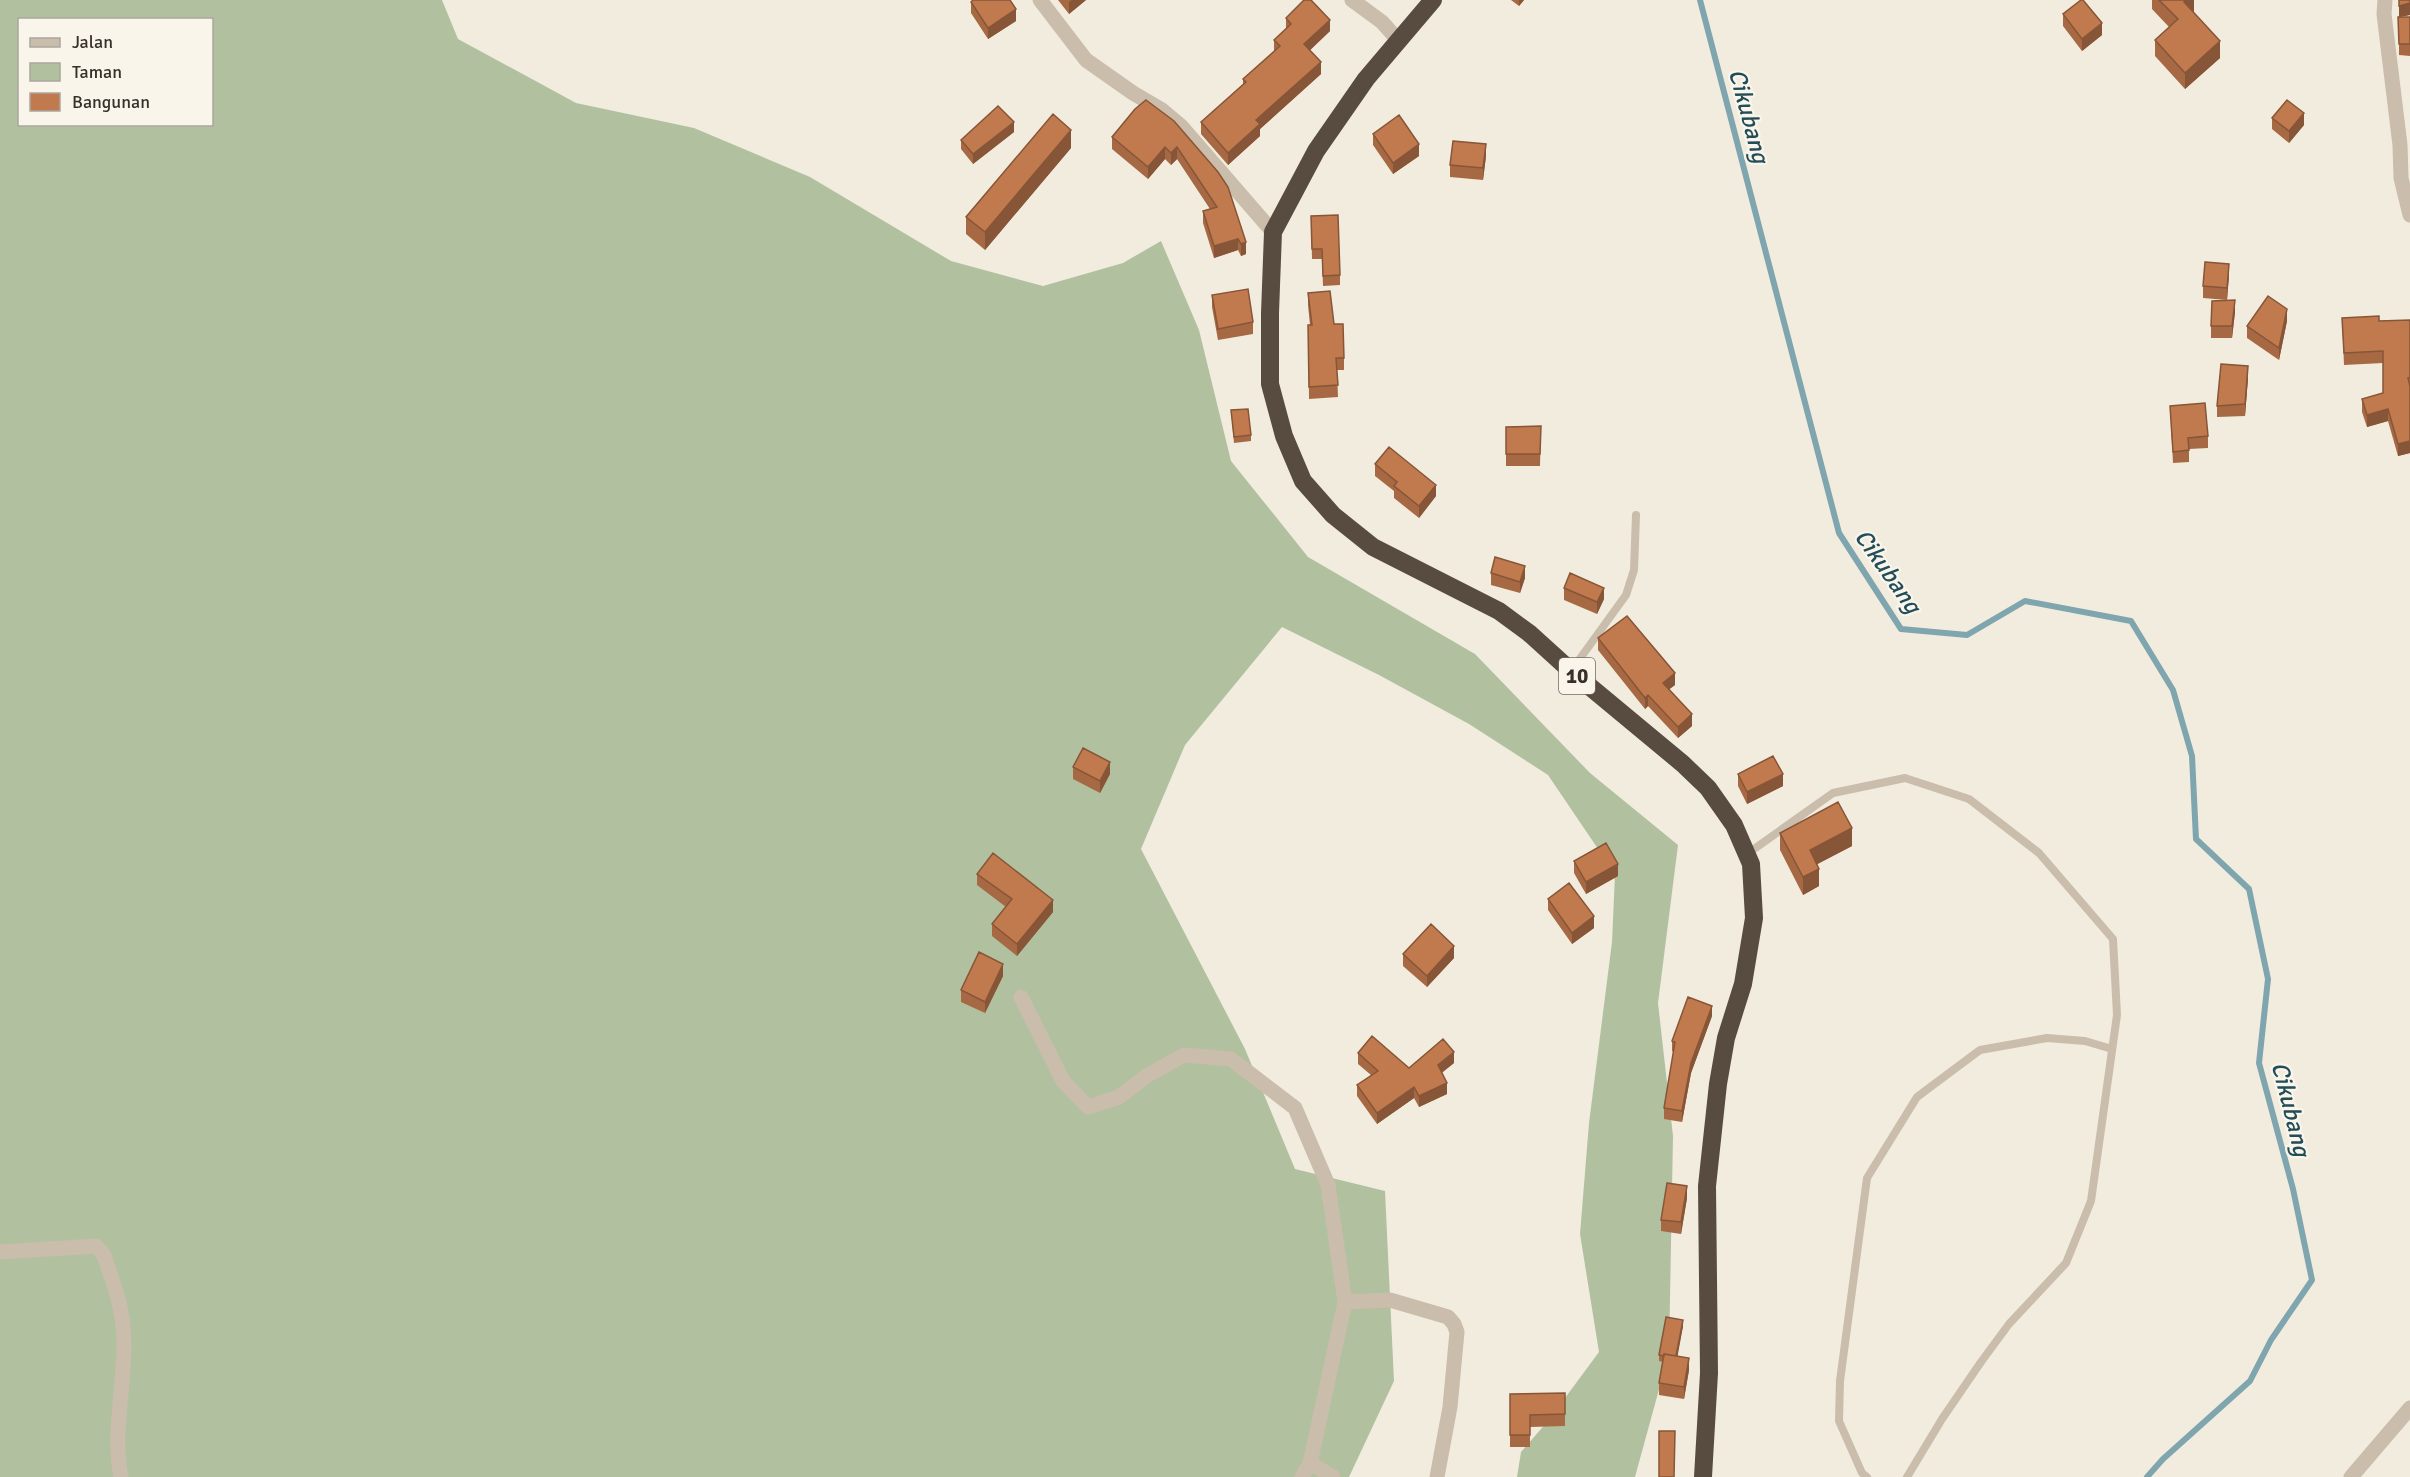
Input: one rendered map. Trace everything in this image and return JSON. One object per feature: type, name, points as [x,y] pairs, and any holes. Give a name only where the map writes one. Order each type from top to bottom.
[{"type":"highway","name":"10","points":[[1434,0],[1366,80],[1316,151],[1273,232],[1270,384],[1284,436],[1304,481],[1333,515],[1373,547],[1499,611],[1529,633],[1708,788],[1734,825],[1751,864],[1754,918],[1743,984],[1726,1038],[1718,1084],[1707,1186],[1709,1373],[1703,1477]]},
{"type":"street","points":[[1040,0],[1086,60],[1162,110],[1181,126],[1273,232]]},
{"type":"street","points":[[1352,0],[1382,22],[1398,40]]},
{"type":"street","points":[[2385,0],[2384,14],[2400,145],[2401,178],[2410,215]]},
{"type":"street","points":[[1022,997],[1063,1081],[1088,1107],[1119,1097],[1148,1075],[1184,1055],[1231,1059],[1295,1108],[1328,1185],[1345,1302],[1310,1463],[1302,1477]]},
{"type":"street","points":[[0,1252],[96,1246],[104,1255],[123,1325],[122,1392],[117,1456],[121,1477]]},
{"type":"street","points":[[1345,1302],[1390,1300],[1448,1317],[1454,1324],[1457,1332],[1450,1407],[1437,1477]]},
{"type":"street","points":[[2351,1477],[2410,1408]]},
{"type":"street","points":[[1310,1463],[1333,1477]]},
{"type":"lane","points":[[1571,671],[1626,595],[1634,570],[1636,514]]},
{"type":"lane","points":[[1746,854],[1833,793],[1905,778],[1970,799],[2039,853],[2113,939],[2117,1016],[2091,1201],[2066,1263],[2009,1324],[1980,1362],[1907,1477]]},
{"type":"lane","points":[[1866,1477],[1839,1421],[1840,1382],[1866,1178],[1917,1098],[1980,1050],[2047,1038],[2085,1041],[2112,1049]]},
{"type":"green space","points":[[0,0],[442,0],[458,39],[576,103],[694,128],[810,177],[951,261],[1043,286],[1123,263],[1161,241],[1199,330],[1231,461],[1308,557],[1475,654],[1590,773],[1678,845],[1658,1003],[1673,1136],[1669,1353],[1635,1477],[1517,1477],[1521,1452],[1548,1421],[1599,1352],[1580,1234],[1589,1123],[1612,942],[1615,874],[1548,775],[1469,724],[1379,675],[1282,627],[1185,745],[1141,849],[1245,1049],[1295,1169],[1385,1191],[1394,1381],[1349,1477],[0,1477]]},
{"type":"building","points":[[973,0],[1010,0],[1016,9],[988,28],[971,2]]},
{"type":"building","points":[[1304,0],[1311,0],[1330,20],[1304,44],[1321,62],[1256,120],[1260,124],[1228,153],[1201,122],[1246,82],[1243,79],[1280,46],[1274,40],[1291,24],[1286,18]]},
{"type":"building","points":[[2081,0],[2102,23],[2082,39],[2063,14]]},
{"type":"building","points":[[2159,0],[2187,0],[2184,2],[2220,41],[2185,73],[2155,40],[2178,19]]},
{"type":"building","points":[[2399,0],[2410,0],[2410,3],[2399,6]]},
{"type":"building","points":[[2398,17],[2410,17],[2410,44],[2399,44]]},
{"type":"building","points":[[1146,100],[1174,121],[1218,172],[1228,187],[1246,242],[1241,244],[1238,239],[1214,246],[1203,211],[1217,207],[1177,147],[1171,153],[1165,147],[1148,167],[1112,137],[1135,109]]},
{"type":"building","points":[[2287,100],[2304,113],[2289,131],[2272,118]]},
{"type":"building","points":[[998,106],[1014,122],[973,154],[961,140]]},
{"type":"building","points":[[1053,114],[1071,130],[985,232],[966,217]]},
{"type":"building","points":[[1399,115],[1419,144],[1393,163],[1373,134]]},
{"type":"building","points":[[1453,141],[1486,144],[1483,168],[1450,165]]},
{"type":"building","points":[[1338,215],[1340,275],[1323,276],[1322,249],[1312,249],[1311,216]]},
{"type":"building","points":[[2205,262],[2229,264],[2227,288],[2203,286]]},
{"type":"building","points":[[1248,289],[1253,322],[1218,329],[1212,295]]},
{"type":"building","points":[[1330,291],[1334,324],[1343,324],[1344,358],[1336,358],[1338,385],[1309,387],[1308,325],[1312,325],[1308,293]]},
{"type":"building","points":[[2268,296],[2287,309],[2279,348],[2247,326]]},
{"type":"building","points":[[2235,300],[2232,326],[2211,326],[2212,301]]},
{"type":"building","points":[[2379,316],[2379,321],[2410,320],[2410,378],[2408,378],[2410,441],[2398,444],[2388,409],[2367,415],[2362,399],[2383,393],[2383,351],[2344,353],[2342,318]]},
{"type":"building","points":[[2221,364],[2248,366],[2245,404],[2217,406]]},
{"type":"building","points":[[2205,403],[2208,436],[2188,438],[2189,450],[2173,452],[2170,406]]},
{"type":"building","points":[[1248,409],[1251,435],[1234,437],[1231,410]]},
{"type":"building","points":[[1541,426],[1540,454],[1506,454],[1506,427]]},
{"type":"building","points":[[1389,447],[1436,485],[1419,506],[1394,486],[1397,482],[1375,464]]},
{"type":"building","points":[[1495,557],[1525,566],[1520,582],[1491,573]]},
{"type":"building","points":[[1570,573],[1604,588],[1597,602],[1564,588]]},
{"type":"building","points":[[1627,616],[1675,673],[1663,683],[1692,714],[1678,727],[1648,695],[1645,698],[1598,638]]},
{"type":"building","points":[[1083,748],[1110,762],[1100,781],[1073,767]]},
{"type":"building","points":[[1773,756],[1783,774],[1747,792],[1738,774]]},
{"type":"building","points":[[1838,802],[1852,828],[1810,850],[1819,869],[1803,877],[1780,833]]},
{"type":"building","points":[[1606,843],[1618,864],[1586,882],[1574,861]]},
{"type":"building","points":[[993,853],[1053,900],[1017,944],[992,924],[1012,899],[977,874]]},
{"type":"building","points":[[1569,883],[1594,916],[1572,933],[1548,899]]},
{"type":"building","points":[[1431,924],[1454,946],[1427,976],[1403,954]]},
{"type":"building","points":[[979,952],[1003,964],[985,1002],[961,990]]},
{"type":"building","points":[[1688,997],[1712,1006],[1691,1063],[1682,1111],[1664,1108],[1675,1042],[1672,1041]]},
{"type":"building","points":[[1372,1036],[1409,1068],[1443,1039],[1454,1052],[1438,1065],[1447,1083],[1419,1096],[1414,1087],[1377,1113],[1357,1085],[1378,1071],[1358,1053]]},
{"type":"building","points":[[1667,1183],[1687,1186],[1681,1222],[1661,1220]]},
{"type":"building","points":[[1666,1317],[1683,1320],[1676,1356],[1659,1355]]},
{"type":"building","points":[[1664,1354],[1689,1358],[1684,1387],[1659,1383]]},
{"type":"building","points":[[1565,1393],[1565,1414],[1530,1415],[1530,1435],[1510,1435],[1510,1394]]},
{"type":"building","points":[[1659,1431],[1675,1431],[1674,1477],[1659,1477]]},
{"type":"waterway","name":"Cikubang","points":[[1700,0],[1839,533],[1901,629],[1967,635],[2025,601],[2131,621],[2173,690],[2192,756],[2196,839],[2249,889],[2268,979],[2259,1063],[2293,1189],[2312,1280],[2271,1340],[2250,1381],[2163,1459],[2147,1477]]}]
